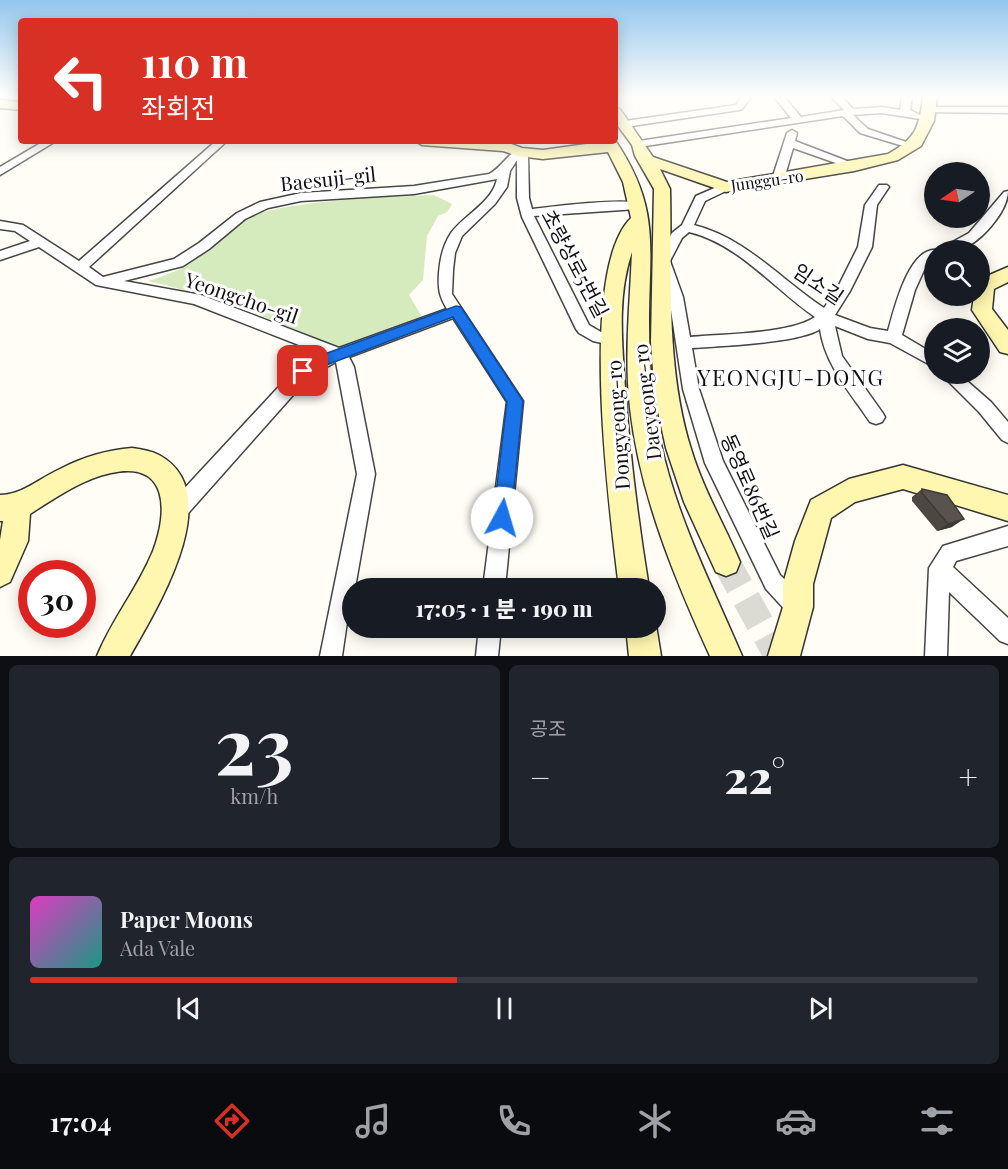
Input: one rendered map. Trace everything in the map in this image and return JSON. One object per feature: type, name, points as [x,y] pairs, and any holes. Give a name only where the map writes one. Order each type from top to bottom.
[{"type":"main road","points":[[913,146],[920,128]]},
{"type":"main road","points":[[618,142],[644,152]]},
{"type":"main road","points":[[469,144],[513,149],[531,156],[599,144]]},
{"type":"main road","name":"Daeyeong-ro","points":[[617,144],[634,189],[638,211],[641,261],[638,339],[642,407],[657,487],[672,534],[726,656]]},
{"type":"main road","name":"Junggu-ro","points":[[644,152],[726,187],[854,166],[893,157],[913,146]]},
{"type":"main road","name":"Daeyeong-ro","points":[[644,152],[662,189],[641,261],[662,342],[670,408],[678,448],[697,502],[726,562]]},
{"type":"main road","name":"Dongyeong-ro","points":[[633,578],[617,449],[611,339],[615,282],[641,261]]},
{"type":"main road","points":[[1008,274],[985,285],[982,310],[1008,346]]},
{"type":"main road","points":[[0,572],[16,536],[18,521],[8,508],[67,476],[101,463],[136,459],[158,466],[171,484],[176,513],[168,544],[153,583],[113,656]]},
{"type":"main road","points":[[784,656],[798,608],[801,573],[809,541],[821,509],[849,491],[903,477],[1008,508]]},
{"type":"main road","points":[[643,638],[645,656]]},
{"type":"street","points":[[618,140],[664,128]]},
{"type":"street","points":[[644,152],[761,128]]},
{"type":"street","points":[[778,179],[795,128]]},
{"type":"street","points":[[861,128],[864,131],[913,146]]},
{"type":"street","name":"Junggu-ro","points":[[789,142],[854,166]]},
{"type":"street","points":[[0,172],[46,144]]},
{"type":"street","points":[[81,267],[219,144]]},
{"type":"street","points":[[495,578],[515,401],[445,294],[448,253],[458,234],[491,201],[501,187],[504,171],[513,149]]},
{"type":"street","name":"초량상로5번길","points":[[513,149],[523,198],[552,268],[584,329],[598,337],[611,339]]},
{"type":"street","name":"Baesuji-gil","points":[[101,282],[178,262],[204,246],[241,216],[264,205],[301,197],[414,190],[485,178],[504,171]]},
{"type":"street","points":[[641,261],[677,236],[687,226],[700,199],[726,187]]},
{"type":"street","points":[[685,343],[759,337],[810,328],[826,317],[843,291],[865,247],[871,205],[883,187]]},
{"type":"street","points":[[971,240],[1008,195]]},
{"type":"street","points":[[528,213],[604,206],[638,211]]},
{"type":"street","name":"Yeongcho-gil","points":[[0,225],[19,228],[101,282],[196,299],[340,355]]},
{"type":"street","name":"임소길","points":[[687,226],[736,246],[795,296],[826,317],[868,333],[894,338],[924,355]]},
{"type":"street","points":[[0,256],[41,242]]},
{"type":"street","points":[[894,338],[917,268],[924,260]]},
{"type":"street","name":"동영로86번길","points":[[641,261],[676,297],[691,389],[714,463],[773,582],[798,608]]},
{"type":"street","points":[[176,513],[303,371],[316,363],[456,311]]},
{"type":"street","points":[[826,317],[830,344],[835,358],[876,417]]},
{"type":"street","points":[[331,656],[366,474],[346,367],[340,355]]},
{"type":"street","points":[[960,384],[985,407],[1008,435]]},
{"type":"street","points":[[936,656],[939,567],[950,553],[1008,537]]},
{"type":"street","points":[[939,567],[1008,633]]},
{"type":"street","points":[[486,656],[488,638]]},
{"type":"green space","points":[[434,195],[452,204],[447,212],[438,216],[427,236],[423,280],[409,295],[422,317],[345,352],[248,311],[199,294],[148,281],[192,262],[239,222],[255,215],[304,204]]},
{"type":"building","points":[[922,489],[947,495],[964,519],[948,524],[922,493]]},
{"type":"tunnel","points":[[726,562],[778,656]]},
{"type":"district","name":"YEONGJU-DONG","points":[[791,377]]},
{"type":"route","points":[[303,371],[316,363],[456,311],[515,401],[502,518]]}]
